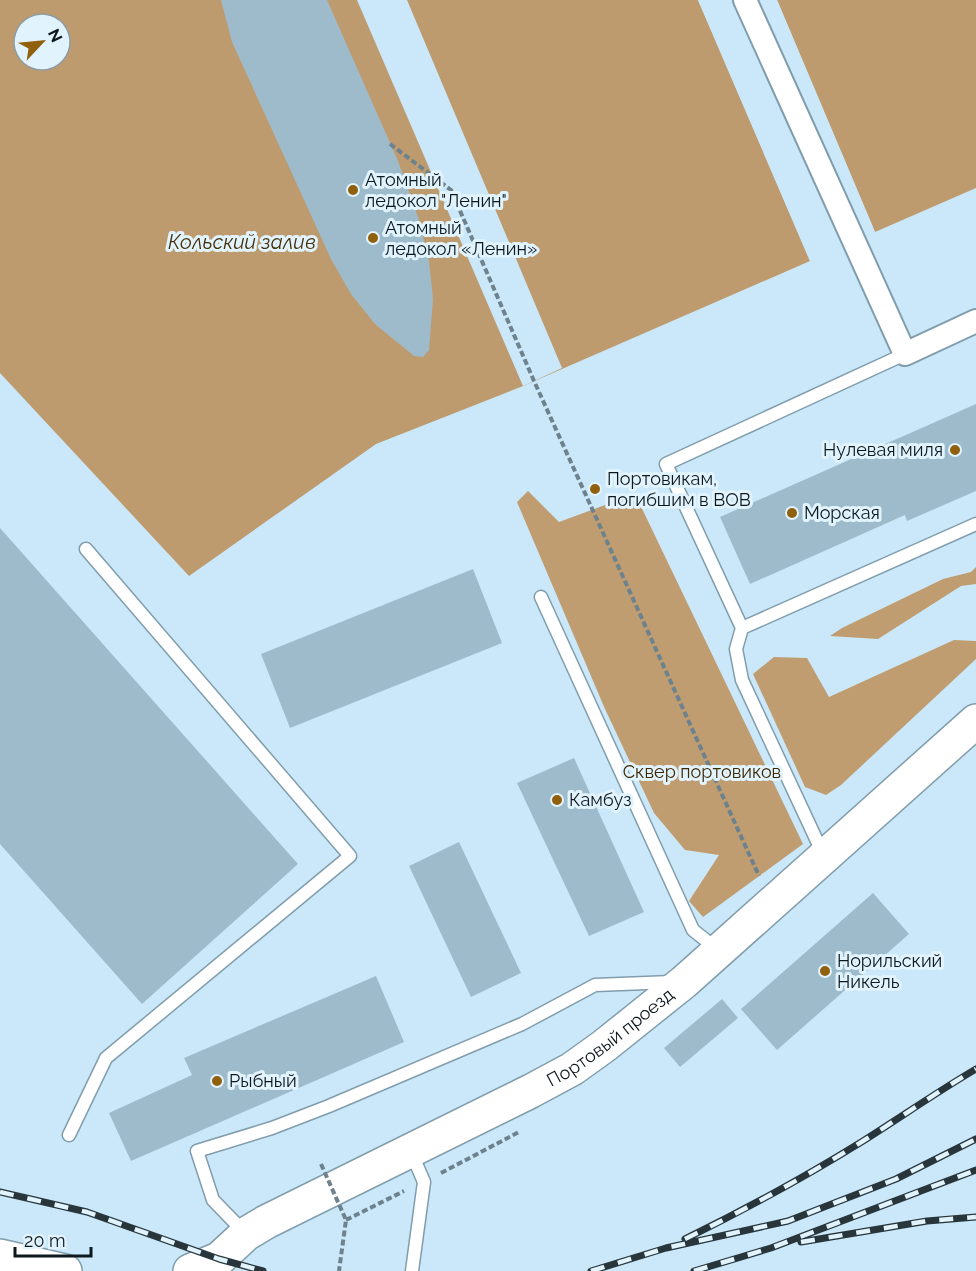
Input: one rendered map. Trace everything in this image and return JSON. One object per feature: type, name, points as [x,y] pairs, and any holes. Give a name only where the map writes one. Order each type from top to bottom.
[{"type":"street","points":[[745,0],[905,354],[976,321]]},
{"type":"street","name":"Портовый проезд","points":[[190,1271],[219,1258],[246,1234],[266,1221],[531,1092],[604,1046],[684,982],[976,721]]},
{"type":"street","points":[[0,1256],[65,1271]]},
{"type":"lane","points":[[825,858],[742,680],[736,650],[742,628],[666,464],[905,354]]},
{"type":"lane","points":[[742,628],[976,524]]},
{"type":"lane","points":[[69,1135],[106,1058],[350,856],[86,549]]},
{"type":"lane","points":[[541,597],[693,930],[718,950]]},
{"type":"lane","points":[[246,1234],[213,1200],[197,1151],[272,1128],[329,1107],[522,1024],[595,985],[684,982]]},
{"type":"lane","points":[[410,1150],[424,1182],[412,1271]]},
{"type":"path","points":[[390,144],[451,190],[534,381],[771,904]]},
{"type":"path","points":[[321,1164],[346,1220],[339,1271]]},
{"type":"path","points":[[346,1220],[381,1203]]},
{"type":"green space","name":"Сквер портовиков","points":[[528,491],[559,522],[635,494],[803,844],[703,917],[689,901],[719,855],[685,850],[654,813],[605,709],[517,502]]},
{"type":"green space","points":[[976,567],[976,584],[961,586],[878,639],[830,636],[943,579],[971,572]]},
{"type":"green space","points":[[954,640],[976,641],[976,659],[841,785],[826,795],[805,787],[753,674],[774,657],[807,658],[829,697]]},
{"type":"water","name":"Кольский залив","points":[[0,0],[698,0],[810,261],[523,386],[376,444],[189,576],[0,373]]},
{"type":"water","points":[[777,0],[976,0],[976,188],[875,232]]},
{"type":"pier","points":[[357,0],[407,0],[562,368],[523,386]]},
{"type":"pier","points":[[698,0],[701,0],[813,259],[810,261]]},
{"type":"pier","points":[[774,0],[777,0],[875,232],[872,233]]},
{"type":"building","name":"Атомный ледокол \"Ленин\"","points":[[221,0],[327,0],[398,161],[418,217],[429,261],[433,299],[429,350],[423,357],[414,356],[375,324],[351,294],[331,259],[232,42]]},
{"type":"building","points":[[976,404],[976,491],[907,521],[905,515],[750,584],[720,517]]},
{"type":"building","points":[[0,528],[298,864],[142,1004],[0,844]]},
{"type":"building","points":[[473,569],[502,643],[290,728],[261,654]]},
{"type":"building","points":[[574,758],[644,912],[589,936],[517,783]]},
{"type":"building","points":[[459,842],[521,973],[471,997],[409,866]]},
{"type":"building","name":"Норильский Никель","points":[[873,893],[909,934],[777,1050],[741,1009]]},
{"type":"building","points":[[376,976],[404,1042],[131,1161],[109,1113],[192,1075],[184,1058]]},
{"type":"building","points":[[722,999],[738,1018],[680,1067],[664,1048]]},
{"type":"railway","points":[[685,1239],[819,1167],[976,1069]]},
{"type":"railway","points":[[591,1271],[666,1248],[788,1221],[896,1179],[976,1139]]},
{"type":"railway","points":[[694,1271],[771,1248],[976,1170]]},
{"type":"railway","points":[[0,1192],[87,1212],[219,1259],[263,1271]]},
{"type":"railway","points":[[801,1242],[927,1221],[976,1217]]},
{"type":"place","name":"Атомный ледокол \"Ленин\"","points":[[353,190]]},
{"type":"place","name":"Атомный ледокол «Ленин»","points":[[373,238]]},
{"type":"place","name":"Нулевая миля","points":[[955,450]]},
{"type":"place","name":"Портовикам, погибшим в ВОВ","points":[[595,489]]},
{"type":"place","name":"Морская","points":[[792,513]]},
{"type":"place","name":"Камбуз","points":[[557,800]]},
{"type":"place","name":"Норильский Никель","points":[[825,971]]},
{"type":"place","name":"Рыбный","points":[[217,1081]]}]
